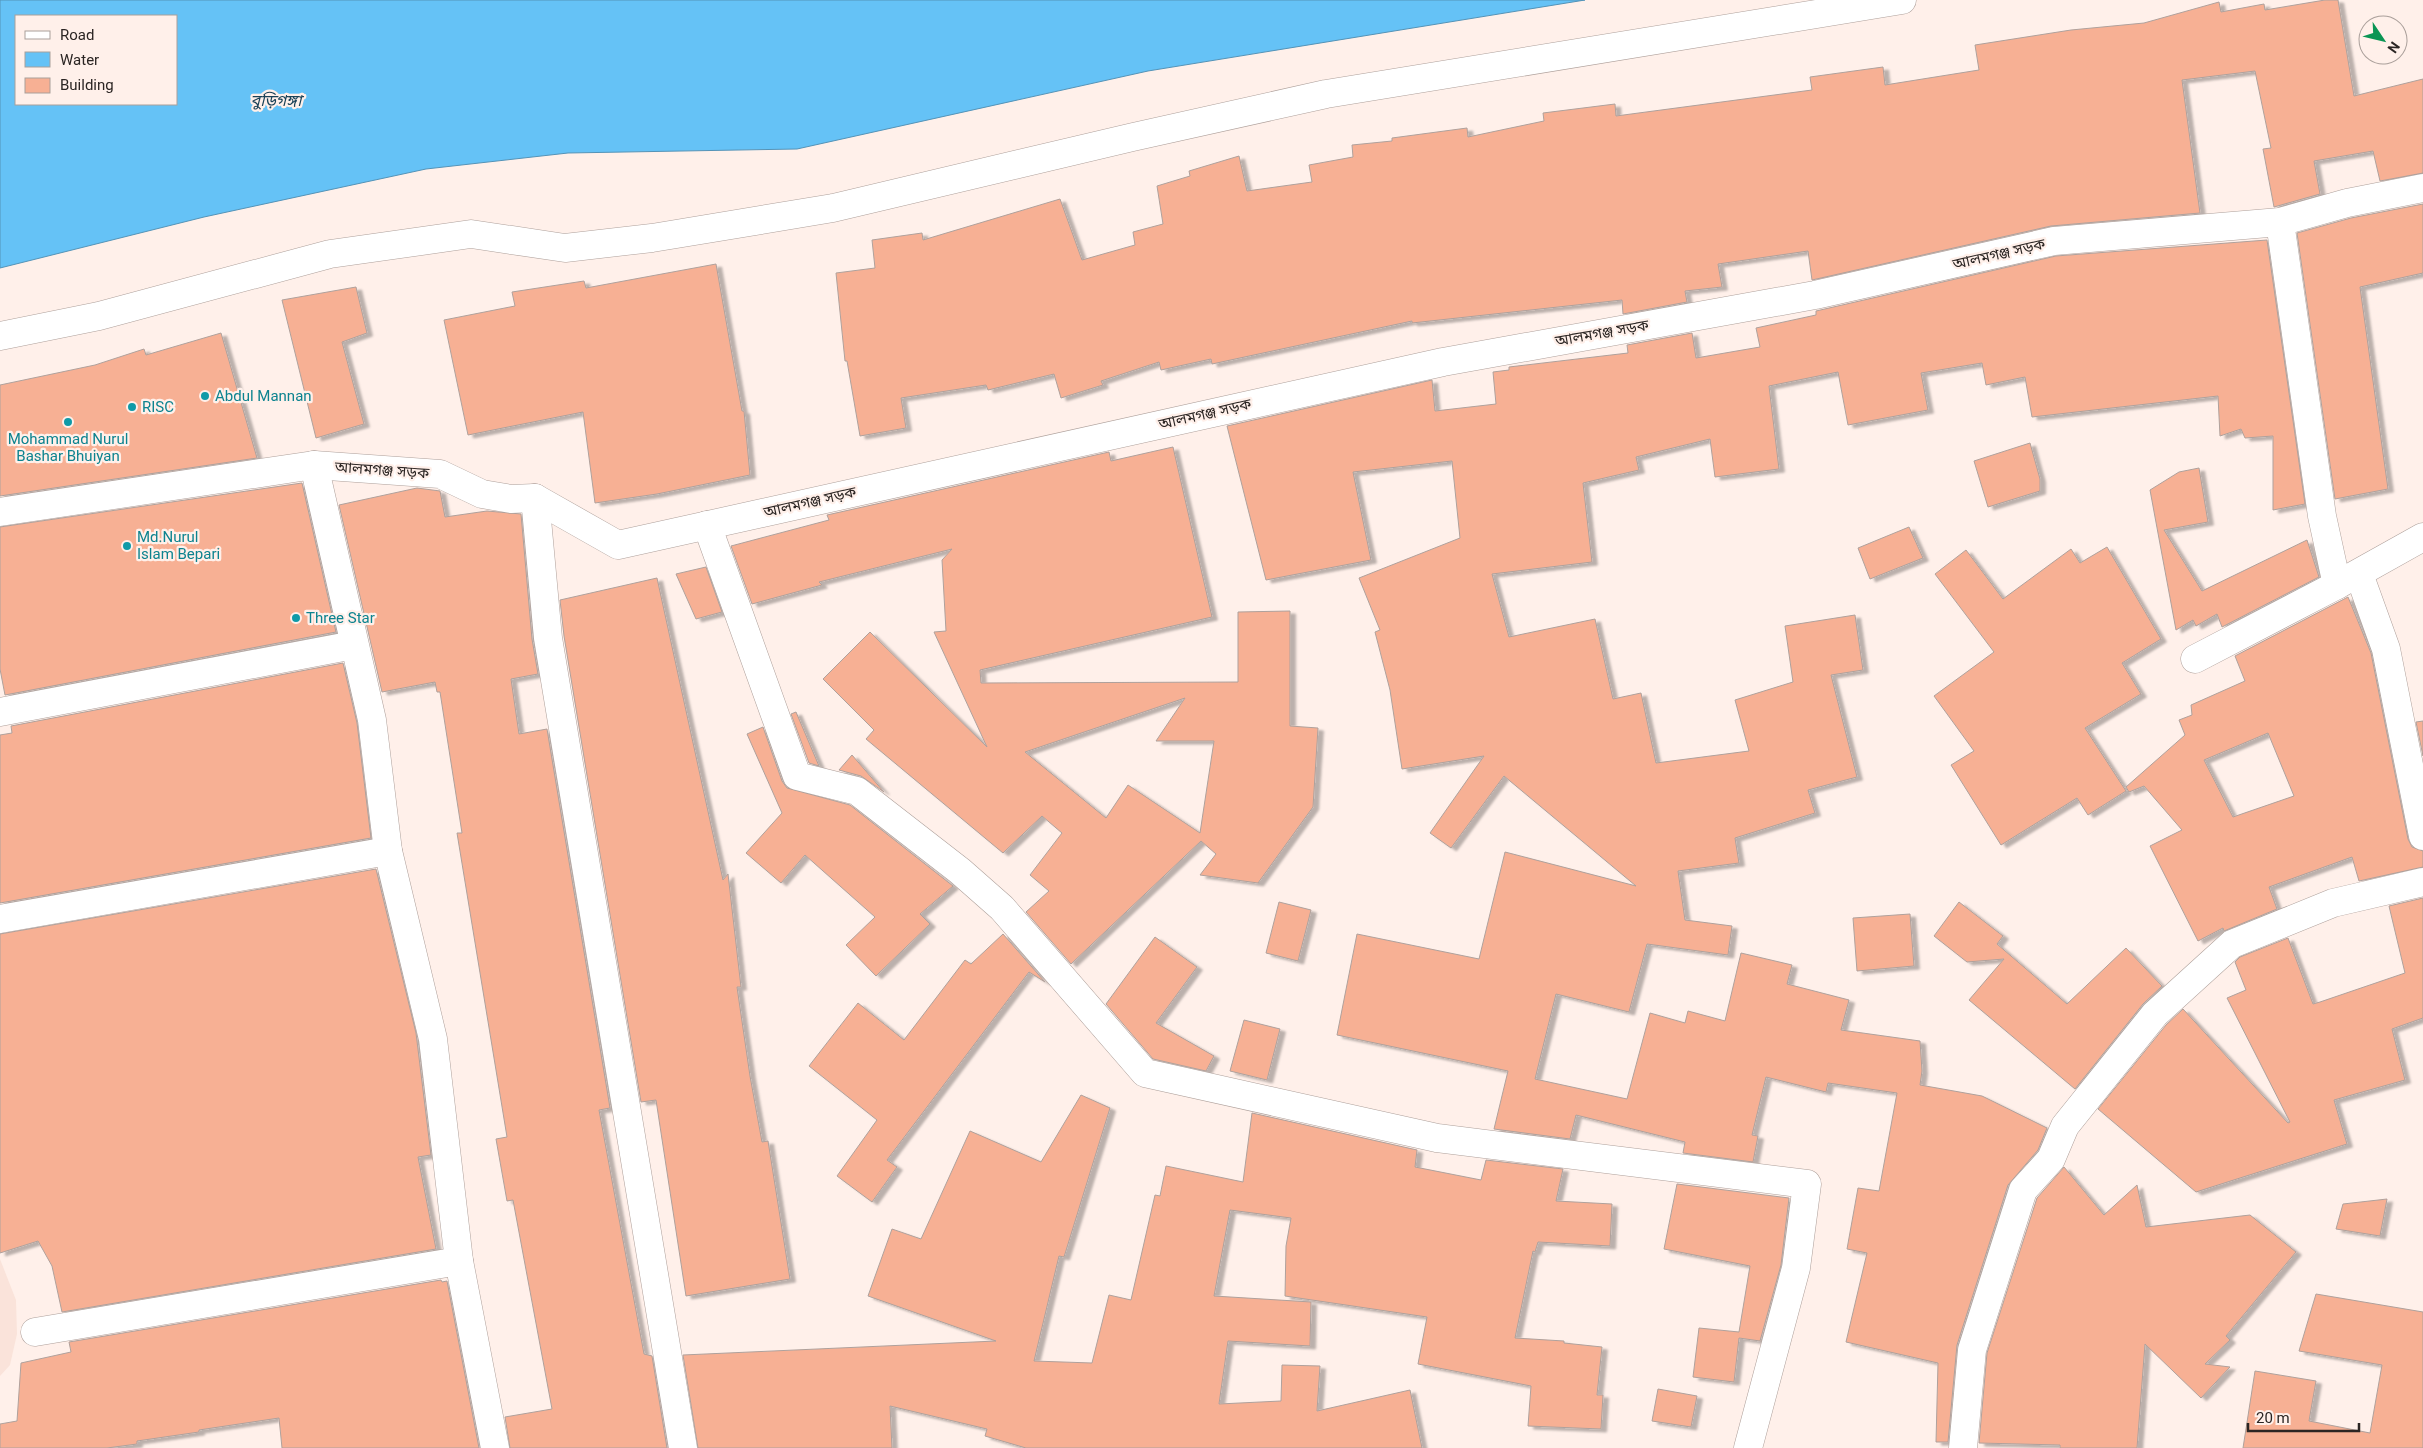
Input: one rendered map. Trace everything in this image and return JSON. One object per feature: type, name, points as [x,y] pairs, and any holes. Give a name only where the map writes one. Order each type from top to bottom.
[{"type":"street","points":[[0,336],[99,316],[330,254],[471,234],[565,248],[652,238],[833,208],[1133,137],[1326,94],[1902,0]]},
{"type":"street","name":"আলমগঞ্জ সড়ক","points":[[0,512],[314,465],[440,474],[482,494],[511,499],[535,498],[618,544],[1443,362],[1815,295],[2054,241],[2280,222],[2347,203],[2423,188]]},
{"type":"street","points":[[2280,222],[2322,516],[2348,579],[2386,649],[2423,836]]},
{"type":"street","points":[[314,465],[372,720],[388,851],[433,1039],[459,1261],[495,1448]]},
{"type":"street","points":[[535,498],[548,638],[683,1448]]},
{"type":"street","points":[[706,525],[797,776],[857,791],[960,871],[1002,908],[1145,1073],[1437,1138],[1807,1184],[1796,1268],[1748,1448]]},
{"type":"street","points":[[2195,659],[2348,579],[2423,537]]},
{"type":"street","points":[[0,712],[354,644]]},
{"type":"street","points":[[0,919],[388,851]]},
{"type":"street","points":[[1963,1448],[1972,1350],[2023,1190],[2051,1159],[2066,1126],[2155,1014],[2232,944],[2333,903],[2423,882]]},
{"type":"street","points":[[35,1332],[459,1261]]},
{"type":"shaded area","points":[[0,1259],[16,1300],[17,1334],[10,1365],[0,1376]]},
{"type":"water","name":"বুড়িগঙ্গা","points":[[0,0],[1585,0],[1148,71],[797,149],[568,153],[426,169],[204,217],[0,268]]},
{"type":"building","points":[[2325,0],[2338,0],[2354,96],[2423,79],[2423,173],[2380,181],[2373,151],[2314,161],[2320,194],[2274,207],[2263,149],[2271,148],[2255,71],[2182,80],[2200,213],[2051,226],[1812,280],[1808,251],[1718,264],[1722,287],[1685,291],[1687,302],[1623,314],[1622,300],[1412,323],[1412,321],[1212,364],[1211,359],[1161,370],[1159,362],[1101,381],[1103,385],[1061,398],[1054,374],[988,390],[986,385],[901,398],[906,428],[860,436],[847,361],[845,361],[836,273],[875,268],[872,240],[922,233],[923,240],[1060,199],[1082,260],[1135,245],[1133,232],[1163,224],[1157,186],[1190,176],[1189,171],[1239,156],[1247,191],[1312,182],[1309,165],[1353,157],[1352,145],[1392,141],[1392,138],[1467,128],[1468,137],[1544,121],[1543,113],[1615,104],[1616,116],[1812,90],[1810,77],[1883,67],[1885,85],[1979,70],[1975,45],[2071,30],[2144,23],[2219,2],[2221,12],[2264,4],[2265,10]]},
{"type":"building","points":[[2423,204],[2423,273],[2360,287],[2388,489],[2335,499],[2297,233],[2351,218]]},
{"type":"building","points":[[2267,240],[2305,504],[2273,510],[2273,436],[2245,438],[2241,429],[2220,436],[2218,396],[2032,417],[2025,377],[1986,385],[1982,363],[1921,373],[1928,410],[1848,425],[1838,372],[1769,386],[1779,469],[1715,477],[1710,439],[1636,457],[1639,470],[1583,483],[1592,562],[1492,574],[1509,637],[1595,619],[1613,699],[1641,693],[1656,763],[1749,751],[1735,700],[1793,682],[1785,626],[1855,615],[1863,670],[1831,675],[1857,777],[1808,790],[1815,813],[1735,838],[1739,863],[1678,871],[1685,920],[1732,926],[1728,955],[1647,944],[1629,1012],[1556,994],[1535,1079],[1627,1099],[1650,1013],[1685,1023],[1688,1011],[1725,1021],[1741,953],[1792,965],[1787,984],[1849,1000],[1841,1030],[1920,1041],[1922,1071],[1920,1085],[1982,1096],[2047,1128],[2038,1150],[2008,1185],[1957,1345],[1948,1442],[1936,1442],[1938,1363],[1846,1342],[1867,1253],[1847,1249],[1858,1188],[1879,1191],[1897,1093],[1828,1083],[1826,1092],[1766,1077],[1752,1135],[1758,1136],[1753,1162],[1683,1153],[1685,1142],[1576,1115],[1570,1139],[1494,1129],[1508,1071],[1337,1035],[1357,934],[1479,959],[1505,852],[1636,886],[1504,776],[1451,848],[1430,833],[1484,756],[1402,769],[1390,690],[1375,632],[1380,630],[1359,578],[1460,538],[1452,461],[1353,472],[1371,560],[1266,580],[1227,426],[1432,380],[1435,411],[1496,404],[1493,372],[1509,370],[1509,367],[1628,353],[1627,345],[1692,333],[1696,358],[1760,347],[1756,328],[1816,315],[1816,311],[2056,256]]},
{"type":"building","points":[[716,264],[742,411],[744,411],[750,475],[657,494],[595,503],[583,412],[468,435],[444,320],[515,306],[512,292],[584,281],[586,288]]},
{"type":"building","points":[[356,287],[367,333],[342,342],[364,424],[316,438],[282,300]]},
{"type":"building","points":[[221,333],[257,458],[0,496],[0,385],[95,365],[144,349],[146,355]]},
{"type":"building","points":[[2030,443],[2040,479],[2040,491],[1988,507],[1974,461]]},
{"type":"building","points":[[1173,447],[1212,617],[980,670],[981,683],[1238,682],[1238,612],[1290,611],[1290,726],[1318,728],[1313,807],[1258,883],[1200,875],[1216,854],[1201,841],[1071,964],[1026,912],[1049,891],[1030,875],[1062,833],[1042,816],[1003,853],[866,739],[874,730],[823,679],[870,632],[987,747],[934,632],[946,631],[942,560],[952,549],[819,582],[822,585],[752,604],[731,546],[829,520],[827,515],[1109,452],[1111,461]],"holes":[[[1185,698],[1156,741],[1214,741],[1200,833],[1128,785],[1106,818],[1025,752]]]},
{"type":"building","points":[[2199,468],[2208,522],[2164,530],[2202,591],[2307,540],[2319,577],[2222,627],[2217,614],[2196,626],[2193,620],[2176,630],[2150,490],[2179,472]]},
{"type":"building","points":[[302,483],[336,632],[5,695],[0,669],[0,527]]},
{"type":"building","points":[[417,488],[440,491],[445,517],[487,511],[521,514],[532,639],[538,674],[511,679],[519,734],[547,729],[610,1108],[599,1110],[644,1354],[652,1356],[667,1448],[510,1448],[505,1417],[552,1409],[513,1200],[507,1201],[496,1139],[507,1137],[457,833],[462,833],[440,692],[437,692],[435,682],[382,692],[339,505]]},
{"type":"building","points":[[1909,527],[1923,558],[1870,579],[1858,548]]},
{"type":"building","points":[[2107,547],[2161,639],[2122,663],[2141,694],[2085,728],[2126,791],[2088,815],[2077,798],[2001,845],[1951,765],[1974,751],[1934,696],[1994,652],[1935,574],[1966,550],[2003,599],[2071,549],[2080,563]]},
{"type":"building","points":[[706,567],[722,612],[696,619],[676,574]]},
{"type":"building","points":[[657,578],[723,880],[728,874],[741,987],[737,987],[750,1076],[762,1142],[768,1141],[790,1279],[686,1296],[656,1100],[641,1102],[564,636],[560,600]]},
{"type":"building","points":[[2348,597],[2371,653],[2408,839],[2412,847],[2423,851],[2423,867],[2359,881],[2352,857],[2269,887],[2277,909],[2224,931],[2223,928],[2198,941],[2150,846],[2182,830],[2144,786],[2129,792],[2126,787],[2185,735],[2179,720],[2192,715],[2191,705],[2245,681],[2235,656]],"holes":[[[2268,733],[2294,796],[2233,817],[2204,760]]]},
{"type":"building","points":[[343,663],[357,723],[371,838],[0,903],[0,735],[12,733],[11,726]]},
{"type":"building","points":[[796,712],[819,766],[809,763],[791,714]]},
{"type":"building","points":[[2423,721],[2423,756],[2416,722]]},
{"type":"building","points":[[763,727],[782,781],[787,788],[850,805],[953,886],[920,914],[930,924],[876,976],[846,945],[875,917],[805,855],[781,883],[746,853],[782,813],[747,734]]},
{"type":"building","points":[[852,755],[884,792],[861,776],[839,770]]},
{"type":"building","points":[[376,869],[416,1033],[431,1155],[418,1157],[436,1249],[62,1312],[52,1266],[38,1241],[0,1253],[0,934]]},
{"type":"building","points":[[2423,898],[2423,1018],[2392,1029],[2405,1080],[2334,1100],[2347,1144],[2196,1192],[2098,1109],[2166,1025],[2183,1009],[2288,1123],[2290,1122],[2227,998],[2246,990],[2235,962],[2240,957],[2288,938],[2313,1004],[2320,1002],[2405,973],[2389,906]]},
{"type":"building","points":[[1279,902],[1311,910],[1298,961],[1266,953]]},
{"type":"building","points":[[1959,902],[2003,936],[1997,944],[2067,1004],[2126,948],[2162,986],[2143,1004],[2075,1089],[1969,1000],[2004,959],[1967,962],[1934,936]]},
{"type":"building","points":[[1910,914],[1914,966],[1857,971],[1853,918]]},
{"type":"building","points":[[1003,934],[1045,982],[1029,972],[887,1160],[897,1167],[872,1202],[837,1176],[877,1120],[809,1066],[858,1003],[904,1040],[965,960],[971,964]]},
{"type":"building","points":[[1155,937],[1197,967],[1156,1023],[1214,1056],[1206,1071],[1153,1059],[1106,1004]]},
{"type":"building","points":[[1244,1020],[1280,1029],[1267,1080],[1230,1071]]},
{"type":"building","points":[[1081,1095],[1110,1108],[1064,1257],[1059,1256],[1034,1361],[1092,1363],[1109,1295],[1131,1300],[1155,1195],[1160,1196],[1166,1166],[1243,1182],[1252,1113],[1417,1150],[1415,1167],[1481,1180],[1486,1160],[1563,1169],[1556,1201],[1612,1204],[1610,1246],[1538,1242],[1535,1252],[1533,1251],[1515,1338],[1564,1341],[1564,1343],[1602,1347],[1597,1395],[1603,1395],[1601,1429],[1528,1426],[1531,1386],[1418,1364],[1427,1317],[1285,1296],[1286,1246],[1291,1218],[1230,1210],[1214,1296],[1311,1302],[1310,1346],[1228,1341],[1219,1404],[1281,1401],[1282,1365],[1320,1366],[1317,1411],[1410,1390],[1422,1448],[1026,1448],[985,1436],[987,1429],[890,1406],[892,1448],[698,1448],[683,1355],[996,1341],[868,1296],[892,1229],[921,1239],[970,1131],[1041,1162]]},
{"type":"building","points":[[2064,1167],[2104,1215],[2137,1185],[2146,1227],[2250,1215],[2296,1252],[2226,1336],[2230,1340],[2205,1364],[2230,1367],[2201,1398],[2145,1344],[2137,1448],[2060,1448],[2060,1445],[1979,1443],[1987,1353],[2037,1198]]},
{"type":"building","points":[[1677,1184],[1789,1198],[1781,1265],[1760,1341],[1739,1338],[1734,1382],[1693,1377],[1699,1328],[1739,1332],[1750,1266],[1664,1249]]},
{"type":"building","points":[[2387,1199],[2380,1236],[2336,1229],[2343,1204]]},
{"type":"building","points":[[441,1280],[442,1282],[447,1281],[479,1448],[282,1448],[279,1418],[199,1430],[199,1432],[137,1441],[137,1444],[107,1448],[0,1448],[0,1424],[17,1421],[21,1363],[71,1352],[69,1342]]},
{"type":"building","points":[[2316,1294],[2423,1312],[2423,1448],[2243,1448],[2255,1371],[2316,1381],[2309,1421],[2370,1433],[2382,1365],[2299,1351]]},
{"type":"building","points":[[1658,1389],[1697,1396],[1691,1427],[1652,1421]]},
{"type":"place","name":"Abdul Mannan","points":[[205,396]]},
{"type":"place","name":"RISC","points":[[132,407]]},
{"type":"place","name":"Mohammad Nurul Bashar Bhuiyan","points":[[68,422]]},
{"type":"place","name":"Md.Nurul Islam Bepari","points":[[127,546]]},
{"type":"place","name":"Three Star","points":[[296,618]]}]
